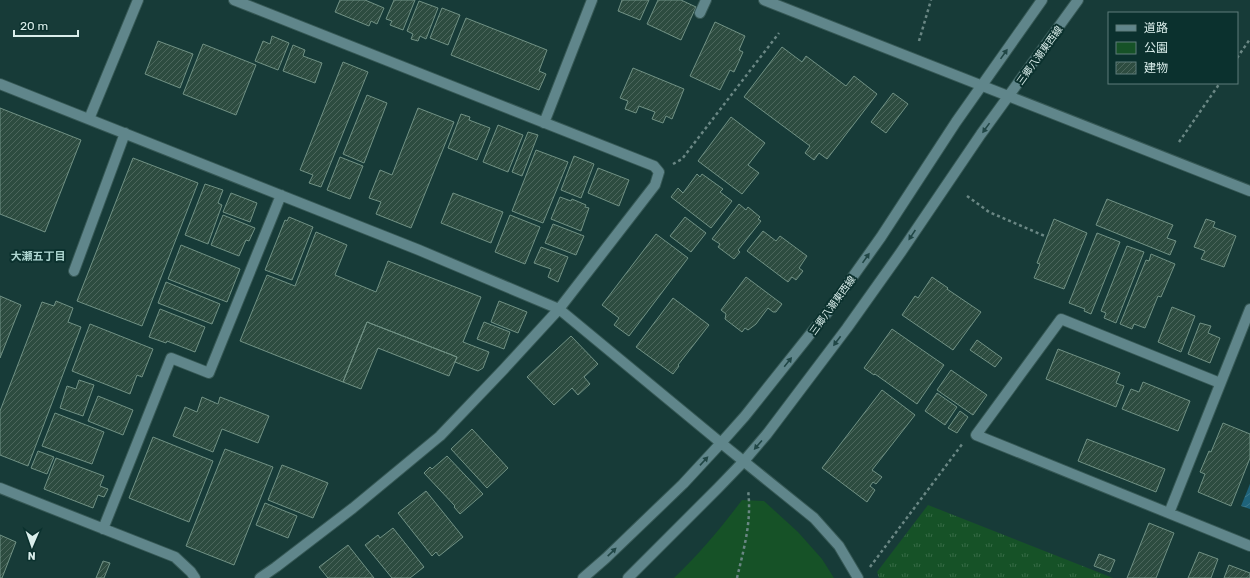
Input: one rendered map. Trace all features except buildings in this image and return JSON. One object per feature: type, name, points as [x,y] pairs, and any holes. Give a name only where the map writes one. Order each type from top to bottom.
[{"type":"street","points":[[89,119],[138,0]]},
{"type":"street","points":[[234,0],[654,166],[658,172],[656,185],[559,309],[440,436],[353,508],[282,563],[260,578]]},
{"type":"street","points":[[544,123],[592,0]]},
{"type":"street","points":[[700,13],[706,0]]},
{"type":"street","points":[[764,0],[1250,191]]},
{"type":"street","name":"三郷八潮東西線","points":[[583,578],[683,484],[721,443],[745,416],[828,313],[881,237],[956,122],[1042,0]]},
{"type":"street","name":"三郷八潮東西線","points":[[628,578],[674,534],[744,461],[767,434],[848,328],[981,134],[1078,0]]},
{"type":"street","points":[[0,84],[419,250],[559,309],[814,518],[862,575]]},
{"type":"street","points":[[74,271],[125,133]]},
{"type":"street","points":[[103,529],[171,358],[209,373],[281,195]]},
{"type":"street","points":[[1169,513],[1250,309]]},
{"type":"street","points":[[1220,383],[1061,319],[976,435],[1250,546]]},
{"type":"street","points":[[0,488],[175,557],[191,572],[195,578]]},
{"type":"path","points":[[920,41],[931,0]]},
{"type":"path","points":[[658,172],[682,158],[779,33]]},
{"type":"path","points":[[1238,57],[1250,39]]},
{"type":"path","points":[[1179,142],[1219,84]]},
{"type":"path","points":[[966,196],[989,212],[1047,237]]},
{"type":"path","points":[[862,575],[964,443],[976,435]]},
{"type":"path","points":[[738,578],[747,539],[749,521],[748,490]]},
{"type":"green space","points":[[742,500],[764,501],[798,532],[822,559],[834,578],[674,578],[710,540]]},
{"type":"green space","points":[[928,505],[1113,578],[879,578],[877,572]]},
{"type":"water","points":[[1250,484],[1250,509],[1241,506]]},
{"type":"district","name":"大瀬五丁目","points":[[38,256]]}]
